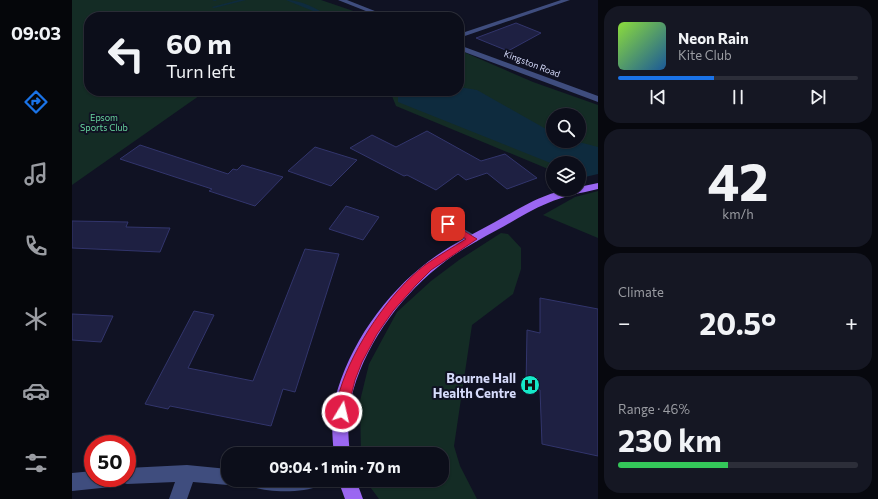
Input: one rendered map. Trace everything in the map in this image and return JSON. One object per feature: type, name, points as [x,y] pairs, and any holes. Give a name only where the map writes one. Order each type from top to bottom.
[{"type":"main road","points":[[342,447],[341,424],[343,401],[349,380],[357,361],[374,331],[390,308],[413,282],[428,268],[472,239],[546,200],[598,186]]},
{"type":"main road","points":[[350,487],[354,499]]},
{"type":"street","points":[[342,0],[374,12]]},
{"type":"street","points":[[464,34],[566,0]]},
{"type":"street","name":"Kingston Road","points":[[464,48],[598,99]]},
{"type":"street","points":[[448,224],[472,239]]},
{"type":"street","points":[[178,499],[187,473]]},
{"type":"street","points":[[136,476],[187,473],[221,476]]},
{"type":"street","points":[[72,482],[84,481]]},
{"type":"green space","name":"Epsom Sports Club","points":[[72,0],[321,0],[356,12],[84,12],[84,96],[199,96],[72,185]]},
{"type":"green space","points":[[464,52],[533,82],[598,105],[598,172],[586,176],[586,156],[546,156],[546,168],[396,106],[392,96],[464,96]]},
{"type":"green space","points":[[598,191],[598,238],[543,215],[575,197],[586,196],[586,194]]},
{"type":"green space","points":[[501,233],[508,234],[521,248],[521,269],[513,294],[472,325],[454,446],[460,466],[477,499],[379,499],[370,487],[449,487],[449,447],[361,447],[360,401],[369,364],[397,312],[431,281],[459,260]]},
{"type":"water","points":[[464,88],[477,90],[546,129],[546,148],[586,148],[586,144],[598,147],[598,174],[586,177],[586,156],[546,156],[546,161],[398,102],[398,96],[464,96]]},
{"type":"building","points":[[516,23],[541,33],[508,51],[476,38]]},
{"type":"building","points":[[427,131],[481,161],[505,154],[537,178],[507,189],[487,173],[466,180],[458,174],[436,190],[407,175],[404,176],[350,148],[372,135],[396,147]]},
{"type":"building","points":[[140,145],[228,174],[233,169],[237,170],[242,165],[283,177],[255,206],[209,191],[212,189],[120,159]]},
{"type":"building","points":[[315,147],[357,160],[331,186],[288,171]]},
{"type":"building","points":[[346,206],[379,217],[363,240],[329,229]]},
{"type":"building","points":[[72,221],[128,222],[126,227],[170,228],[160,252],[72,248]]},
{"type":"building","points":[[305,249],[339,254],[295,392],[283,389],[271,426],[170,406],[168,409],[145,404],[194,311],[214,315],[188,368],[253,381]]},
{"type":"building","name":"Bourne Hall Health Centre","points":[[540,298],[598,309],[598,456],[542,444],[540,390],[526,387],[527,330],[540,333]]},
{"type":"building","points":[[72,314],[113,316],[101,342],[72,340]]},
{"type":"waterway","points":[[214,7],[244,0]]},
{"type":"waterway","points":[[288,0],[318,12]]},
{"type":"place","name":"Bourne Hall Health Centre","points":[[530,385]]},
{"type":"route","points":[[342,412],[343,401],[349,380],[357,361],[374,331],[390,308],[413,282],[428,268],[472,239],[448,224]]}]
